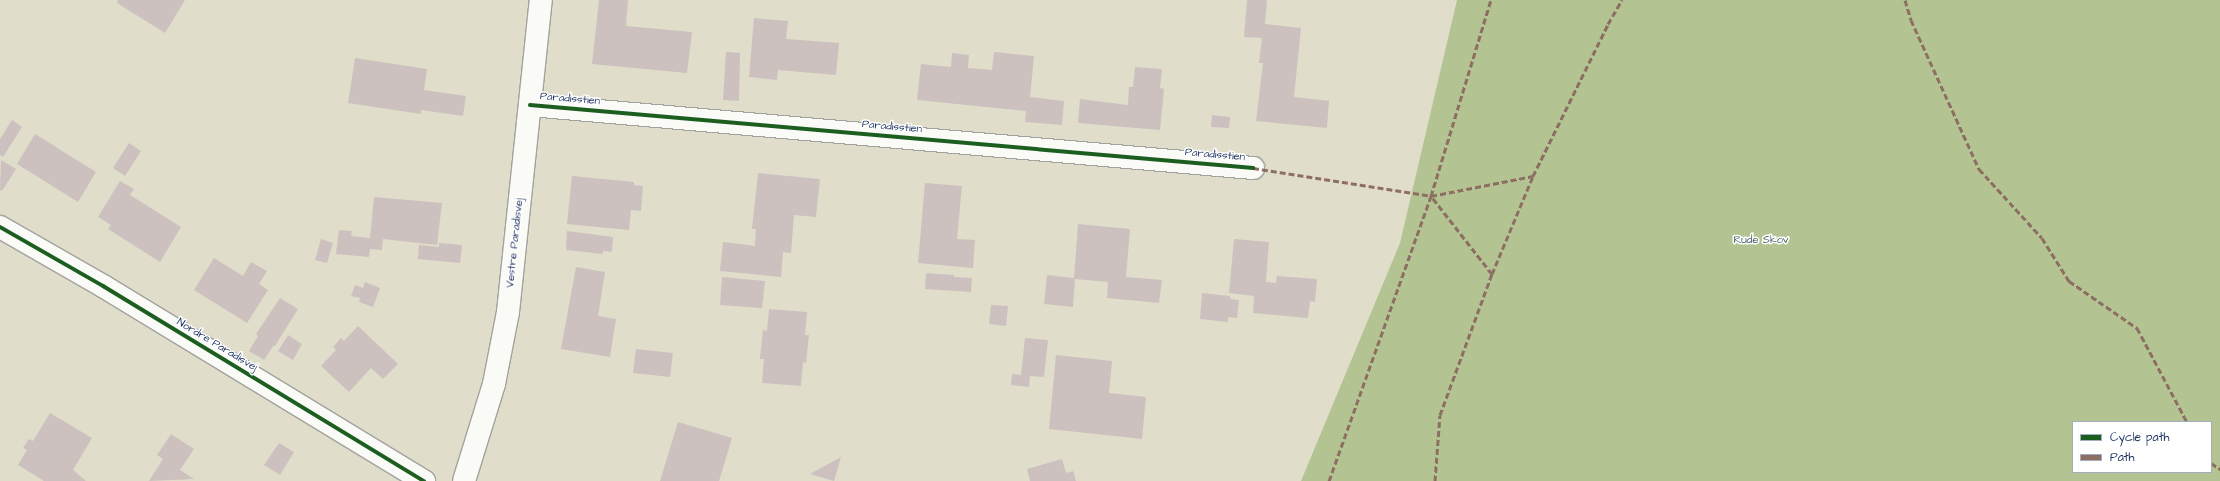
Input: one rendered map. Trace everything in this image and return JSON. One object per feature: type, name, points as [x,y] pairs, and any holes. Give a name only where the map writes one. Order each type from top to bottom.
[{"type":"street","name":"Vestre Paradisvej","points":[[464,481],[494,384],[508,312],[541,0]]},
{"type":"street","name":"Paradisstien","points":[[530,105],[1253,168]]},
{"type":"street","name":"Nordre Paradisvej","points":[[0,227],[109,290],[424,481]]},
{"type":"green space","name":"Rude Skov","points":[[1457,0],[2220,0],[2220,481],[1301,481],[1400,243]]},
{"type":"building","points":[[118,0],[185,0],[165,33],[117,3]]},
{"type":"building","points":[[599,0],[628,0],[626,26],[692,32],[687,73],[592,64]]},
{"type":"building","points":[[1247,0],[1267,0],[1265,24],[1301,28],[1294,97],[1329,101],[1327,128],[1256,121],[1263,63],[1259,63],[1262,38],[1244,37]]},
{"type":"building","points":[[754,18],[788,21],[786,39],[839,43],[836,75],[778,70],[777,80],[749,77]]},
{"type":"building","points":[[726,52],[740,53],[739,101],[723,100]]},
{"type":"building","points":[[994,52],[1034,56],[1030,97],[1064,101],[1062,125],[1025,122],[1026,111],[917,100],[921,64],[951,67],[952,53],[969,55],[968,68],[992,70]]},
{"type":"building","points":[[355,58],[427,69],[424,90],[466,96],[463,116],[421,110],[421,114],[348,103]]},
{"type":"building","points":[[1135,67],[1162,69],[1160,88],[1164,89],[1160,130],[1078,123],[1080,99],[1128,105],[1129,87],[1133,87]]},
{"type":"building","points":[[1212,115],[1230,117],[1229,128],[1211,127]]},
{"type":"building","points":[[12,120],[22,127],[3,157],[0,155],[0,139]]},
{"type":"building","points":[[35,134],[96,172],[78,202],[17,164]]},
{"type":"building","points":[[129,143],[141,151],[125,176],[113,168]]},
{"type":"building","points":[[1,160],[16,169],[2,191],[0,190]]},
{"type":"building","points":[[758,173],[820,179],[816,217],[794,215],[791,253],[783,252],[781,277],[720,271],[723,242],[755,246],[756,229],[752,229]]},
{"type":"building","points":[[572,176],[634,182],[634,185],[643,186],[641,211],[631,210],[629,230],[567,224]]},
{"type":"building","points":[[120,181],[134,189],[130,195],[181,227],[160,262],[108,229],[111,225],[98,217]]},
{"type":"building","points":[[925,183],[962,186],[957,239],[975,240],[973,268],[918,263]]},
{"type":"building","points":[[374,197],[442,203],[437,245],[383,239],[382,250],[370,249],[369,257],[336,254],[339,230],[352,231],[351,236],[370,238]]},
{"type":"building","points":[[1078,224],[1130,229],[1126,277],[1162,280],[1159,303],[1107,298],[1108,282],[1075,279],[1073,307],[1044,304],[1047,275],[1074,278]]},
{"type":"building","points":[[567,231],[613,237],[612,252],[603,251],[603,254],[566,250]]},
{"type":"building","points":[[321,239],[333,243],[327,263],[315,260]]},
{"type":"building","points":[[1234,239],[1269,242],[1266,282],[1276,283],[1277,276],[1317,279],[1315,302],[1310,301],[1308,318],[1253,313],[1254,296],[1229,293]]},
{"type":"building","points":[[439,243],[462,245],[460,263],[418,259],[419,245],[439,247]]},
{"type":"building","points":[[214,258],[243,276],[251,262],[267,271],[259,284],[268,290],[247,323],[194,290]]},
{"type":"building","points":[[576,267],[605,272],[598,316],[616,319],[610,357],[561,349]]},
{"type":"building","points":[[926,273],[972,278],[971,292],[925,289]]},
{"type":"building","points":[[722,277],[765,281],[762,308],[720,305]]},
{"type":"building","points":[[365,282],[380,288],[373,307],[359,302],[360,298],[351,296],[355,285],[363,288]]},
{"type":"building","points":[[1202,293],[1230,296],[1230,299],[1239,300],[1237,318],[1228,317],[1228,322],[1200,319]]},
{"type":"building","points":[[280,298],[298,309],[275,346],[273,346],[264,360],[249,351],[258,336],[256,334]]},
{"type":"building","points":[[991,305],[1008,306],[1006,326],[989,324]]},
{"type":"building","points":[[769,309],[807,312],[805,335],[809,335],[806,363],[803,362],[801,386],[762,383],[764,359],[760,359],[763,330],[767,331]]},
{"type":"building","points":[[358,326],[398,364],[383,379],[371,368],[349,392],[321,366],[336,350],[333,347],[341,338],[344,341]]},
{"type":"building","points":[[288,335],[302,344],[293,360],[278,351]]},
{"type":"building","points":[[1025,338],[1048,340],[1044,377],[1030,376],[1029,387],[1011,385],[1012,374],[1021,375]]},
{"type":"building","points":[[636,349],[673,353],[670,377],[633,373]]},
{"type":"building","points":[[1056,355],[1112,361],[1109,393],[1146,397],[1142,439],[1049,429]]},
{"type":"building","points":[[50,413],[92,438],[73,470],[86,481],[44,481],[18,465],[27,450],[23,448],[29,439],[33,441]]},
{"type":"building","points":[[678,422],[732,438],[719,481],[660,481]]},
{"type":"building","points":[[171,434],[194,449],[180,470],[194,479],[149,481],[163,459],[157,455]]},
{"type":"building","points":[[279,443],[294,452],[280,475],[264,465]]},
{"type":"building","points":[[841,457],[834,481],[810,474]]},
{"type":"building","points":[[1062,459],[1066,473],[1073,471],[1076,481],[1030,481],[1027,469]]},
{"type":"marked path","points":[[1329,481],[1431,196],[1491,0]]},
{"type":"marked path","points":[[1435,481],[1440,415],[1492,274],[1533,176],[1608,24],[1622,0]]},
{"type":"marked path","points":[[1905,0],[1911,20],[1979,169],[2042,238],[2069,281],[2137,328],[2186,421]]},
{"type":"marked path","points":[[1253,168],[1431,196]]},
{"type":"marked path","points":[[1492,274],[1431,196],[1533,176]]},
{"type":"marked path","points":[[2212,464],[2220,469]]},
{"type":"cycle path","points":[[530,105],[1253,168]]},
{"type":"cycle path","points":[[0,227],[103,286],[424,481]]}]
